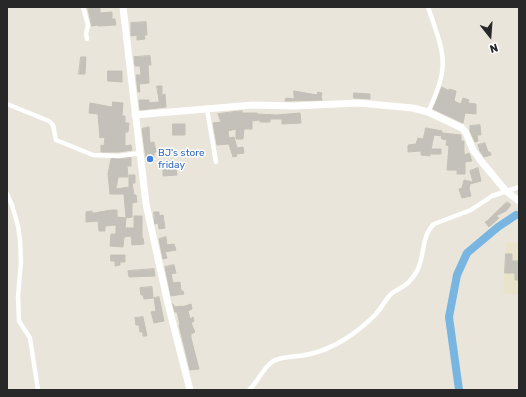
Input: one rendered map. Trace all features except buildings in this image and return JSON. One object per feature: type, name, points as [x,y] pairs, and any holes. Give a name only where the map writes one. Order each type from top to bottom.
[{"type":"street","points":[[83,7],[88,25],[86,34],[87,39]]},
{"type":"street","points":[[123,7],[146,204],[156,255],[190,390]]},
{"type":"street","points":[[428,7],[443,53],[444,64],[441,82],[428,112]]},
{"type":"street","points":[[135,115],[253,105],[294,106],[358,103],[401,106],[428,112],[462,128],[478,157],[506,191],[519,201]]},
{"type":"street","points":[[7,104],[49,121],[53,125],[56,140],[88,154],[119,156],[140,153]]},
{"type":"street","points":[[207,109],[216,162]]},
{"type":"street","points":[[248,390],[258,380],[271,362],[318,352],[343,340],[367,322],[381,309],[390,296],[407,284],[417,271],[421,261],[427,234],[430,227],[438,221],[471,210],[486,200],[519,187]]},
{"type":"street","points":[[7,194],[18,226],[20,240],[21,262],[18,296],[19,321],[30,338],[38,390]]},
{"type":"shaded area","points":[[506,242],[519,243],[519,295],[503,294]]},
{"type":"waterway","points":[[459,390],[449,317],[457,275],[467,253],[498,227],[516,215]]},
{"type":"place","name":"BJ's store friday","points":[[150,159]]}]
